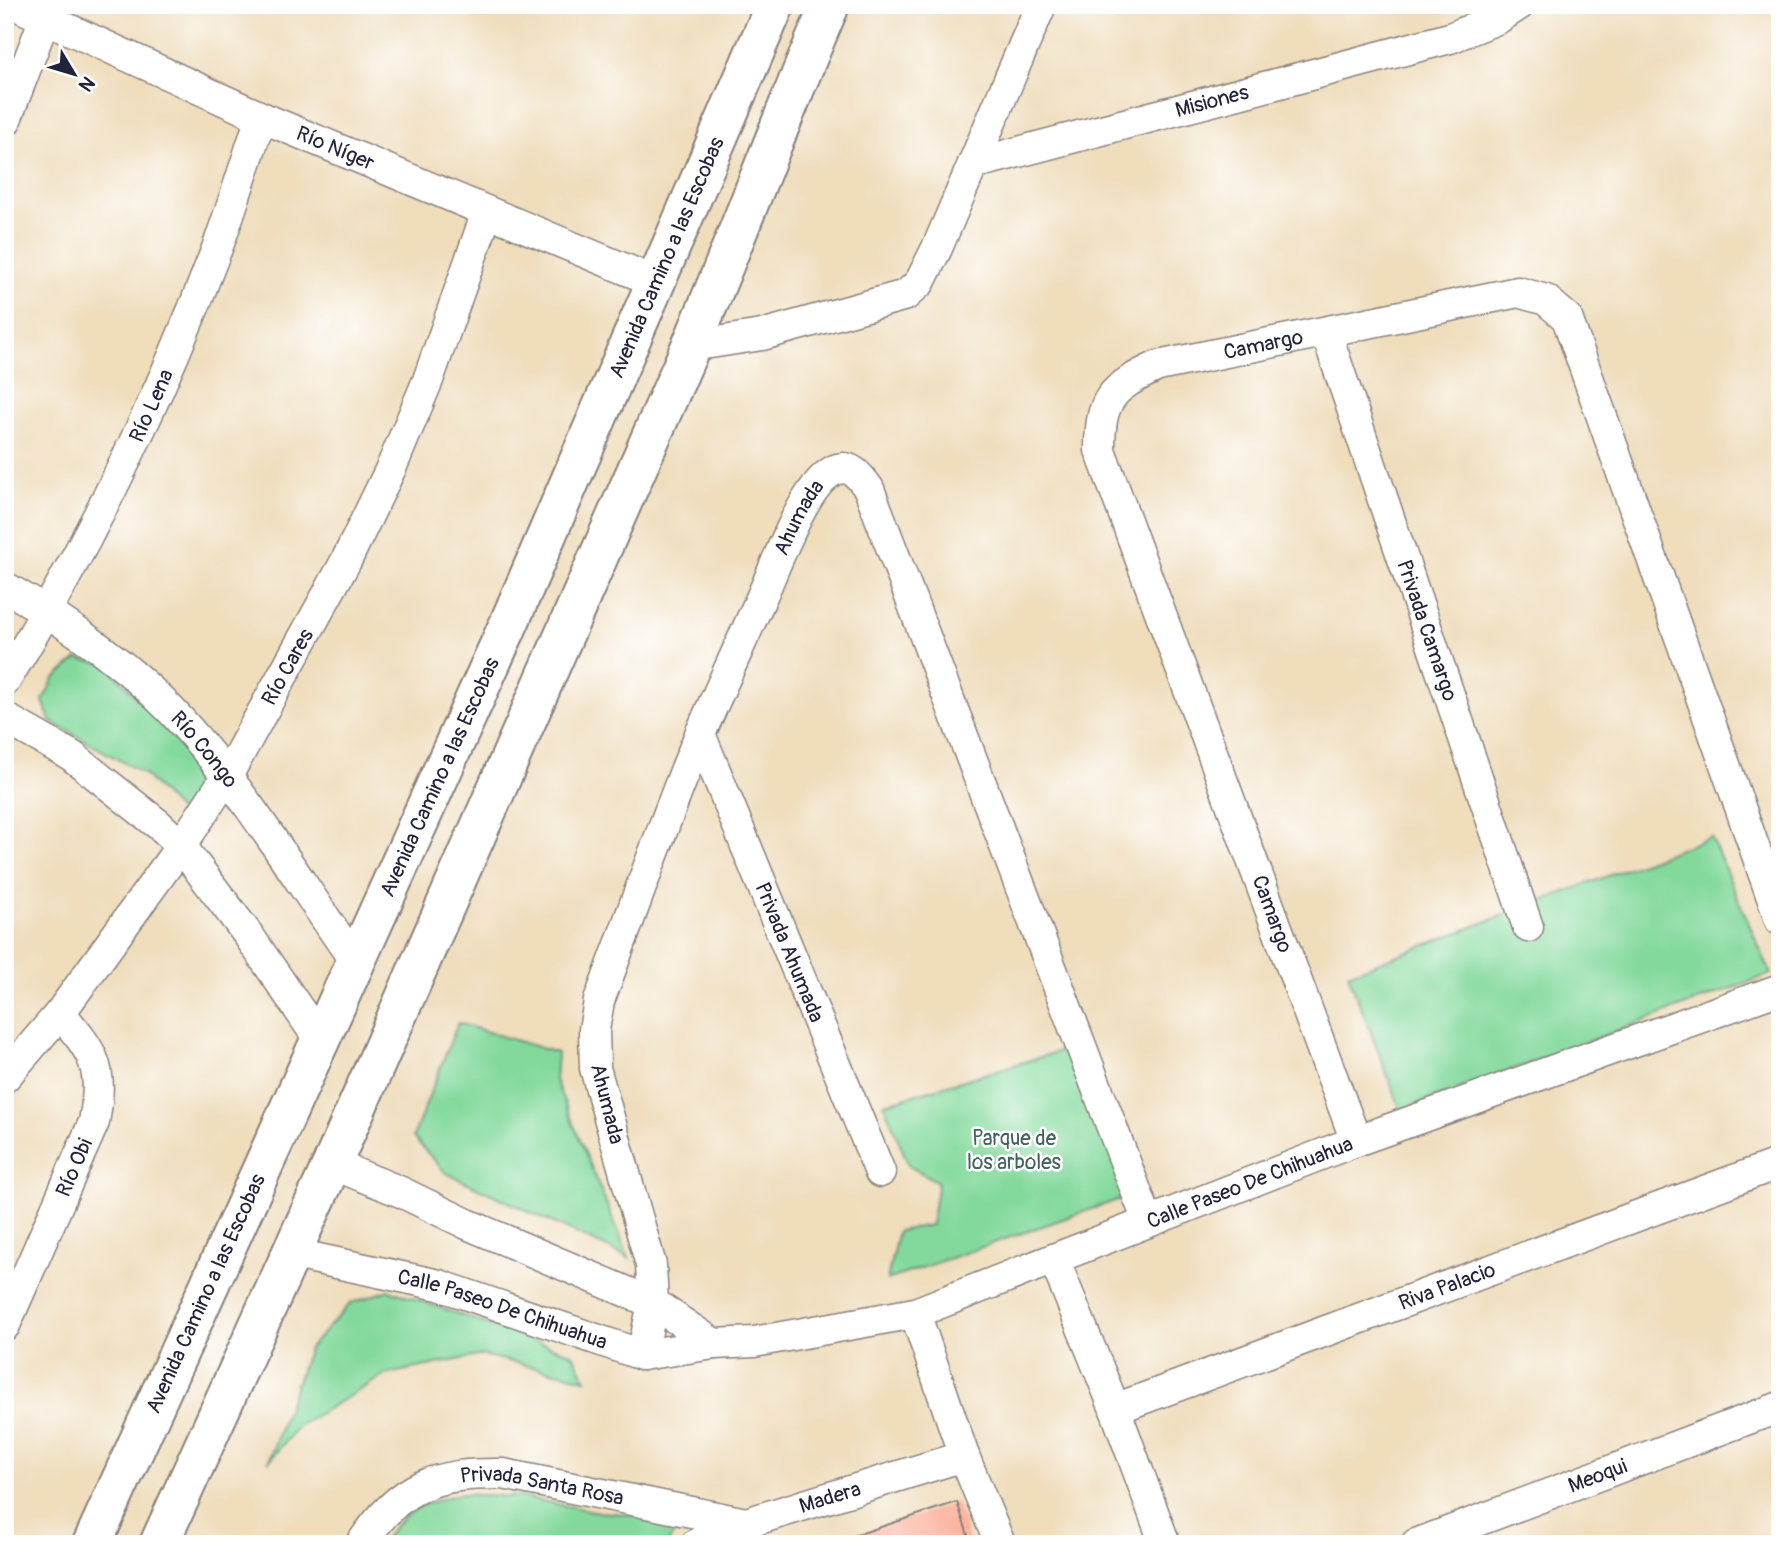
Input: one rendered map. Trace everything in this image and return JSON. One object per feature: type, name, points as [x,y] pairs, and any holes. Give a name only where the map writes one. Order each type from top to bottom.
[{"type":"street","name":"Río Níger","points":[[16,5],[261,117],[656,282]]},
{"type":"street","name":"Avenida Camino a las Escobas","points":[[92,1544],[506,630],[775,5]]},
{"type":"street","points":[[159,1544],[332,1164],[691,346],[741,229],[799,77],[830,5]]},
{"type":"street","points":[[691,346],[762,335],[906,295],[920,282],[1041,5]]},
{"type":"street","points":[[1450,38],[1476,5]]},
{"type":"street","name":"Misiones","points":[[973,164],[1450,38],[1499,18],[1519,5]]},
{"type":"street","points":[[5,122],[45,19]]},
{"type":"street","name":"Río Lena","points":[[5,681],[48,612],[91,530],[182,335],[219,242],[261,117]]},
{"type":"street","name":"Río Cares","points":[[5,1077],[60,1013],[181,846],[227,776],[346,561],[392,466],[428,380],[487,212]]},
{"type":"street","name":"Camargo","points":[[1356,1141],[1100,450],[1100,421],[1110,397],[1130,379],[1158,366],[1518,292],[1546,300],[1567,318],[1780,920]]},
{"type":"street","name":"Privada Camargo","points":[[1326,332],[1528,927]]},
{"type":"street","name":"Ahumada","points":[[642,1355],[653,1303],[651,1265],[595,1068],[594,1030],[599,1001],[701,734],[793,527],[814,489],[834,470],[844,467],[855,471],[869,489],[1148,1222]]},
{"type":"street","name":"Río Congo","points":[[5,587],[113,656],[189,730],[227,776],[355,961]]},
{"type":"street","points":[[506,630],[558,650]]},
{"type":"street","points":[[5,718],[72,756],[159,825],[181,846],[241,925],[321,1042]]},
{"type":"street","name":"Privada Ahumada","points":[[701,734],[880,1172]]},
{"type":"street","name":"Calle Paseo De Chihuahua","points":[[290,1253],[439,1285],[642,1355],[714,1344],[754,1342],[915,1313],[1356,1141],[1780,989]]},
{"type":"street","name":"Río Obi","points":[[5,1325],[94,1122],[99,1095],[98,1071],[87,1045],[60,1013]]},
{"type":"street","name":"Riva Palacio","points":[[1115,1409],[1780,1163]]},
{"type":"street","points":[[332,1164],[653,1303],[714,1344]]},
{"type":"street","points":[[1054,1259],[1115,1409],[1165,1544]]},
{"type":"street","points":[[915,1313],[964,1457],[1000,1544]]},
{"type":"street","name":"Meoqui","points":[[1416,1544],[1780,1406]]},
{"type":"street","name":"Madera","points":[[696,1544],[746,1523],[964,1457]]},
{"type":"street","name":"Privada Santa Rosa","points":[[361,1544],[375,1522],[398,1499],[416,1487],[475,1473],[503,1474],[746,1523]]},
{"type":"green space","points":[[77,659],[106,664],[208,775],[211,808],[186,818],[144,774],[50,721],[43,700],[54,679]]},
{"type":"green space","points":[[1711,837],[1771,974],[1401,1110],[1348,974]]},
{"type":"green space","points":[[458,1023],[557,1053],[555,1080],[629,1258],[446,1173],[413,1137]]},
{"type":"green space","name":"Parque de los arboles","points":[[1064,1050],[1135,1194],[887,1280],[898,1231],[931,1225],[938,1182],[909,1166],[884,1104]]},
{"type":"green space","points":[[389,1290],[573,1354],[586,1379],[482,1355],[387,1374],[298,1426],[268,1462],[309,1348],[351,1303]]},
{"type":"green space","points":[[460,1494],[521,1497],[599,1512],[662,1517],[671,1523],[676,1531],[667,1544],[381,1544],[406,1515],[434,1501]]},
{"type":"building","points":[[957,1502],[971,1544],[831,1544],[847,1538]]}]
